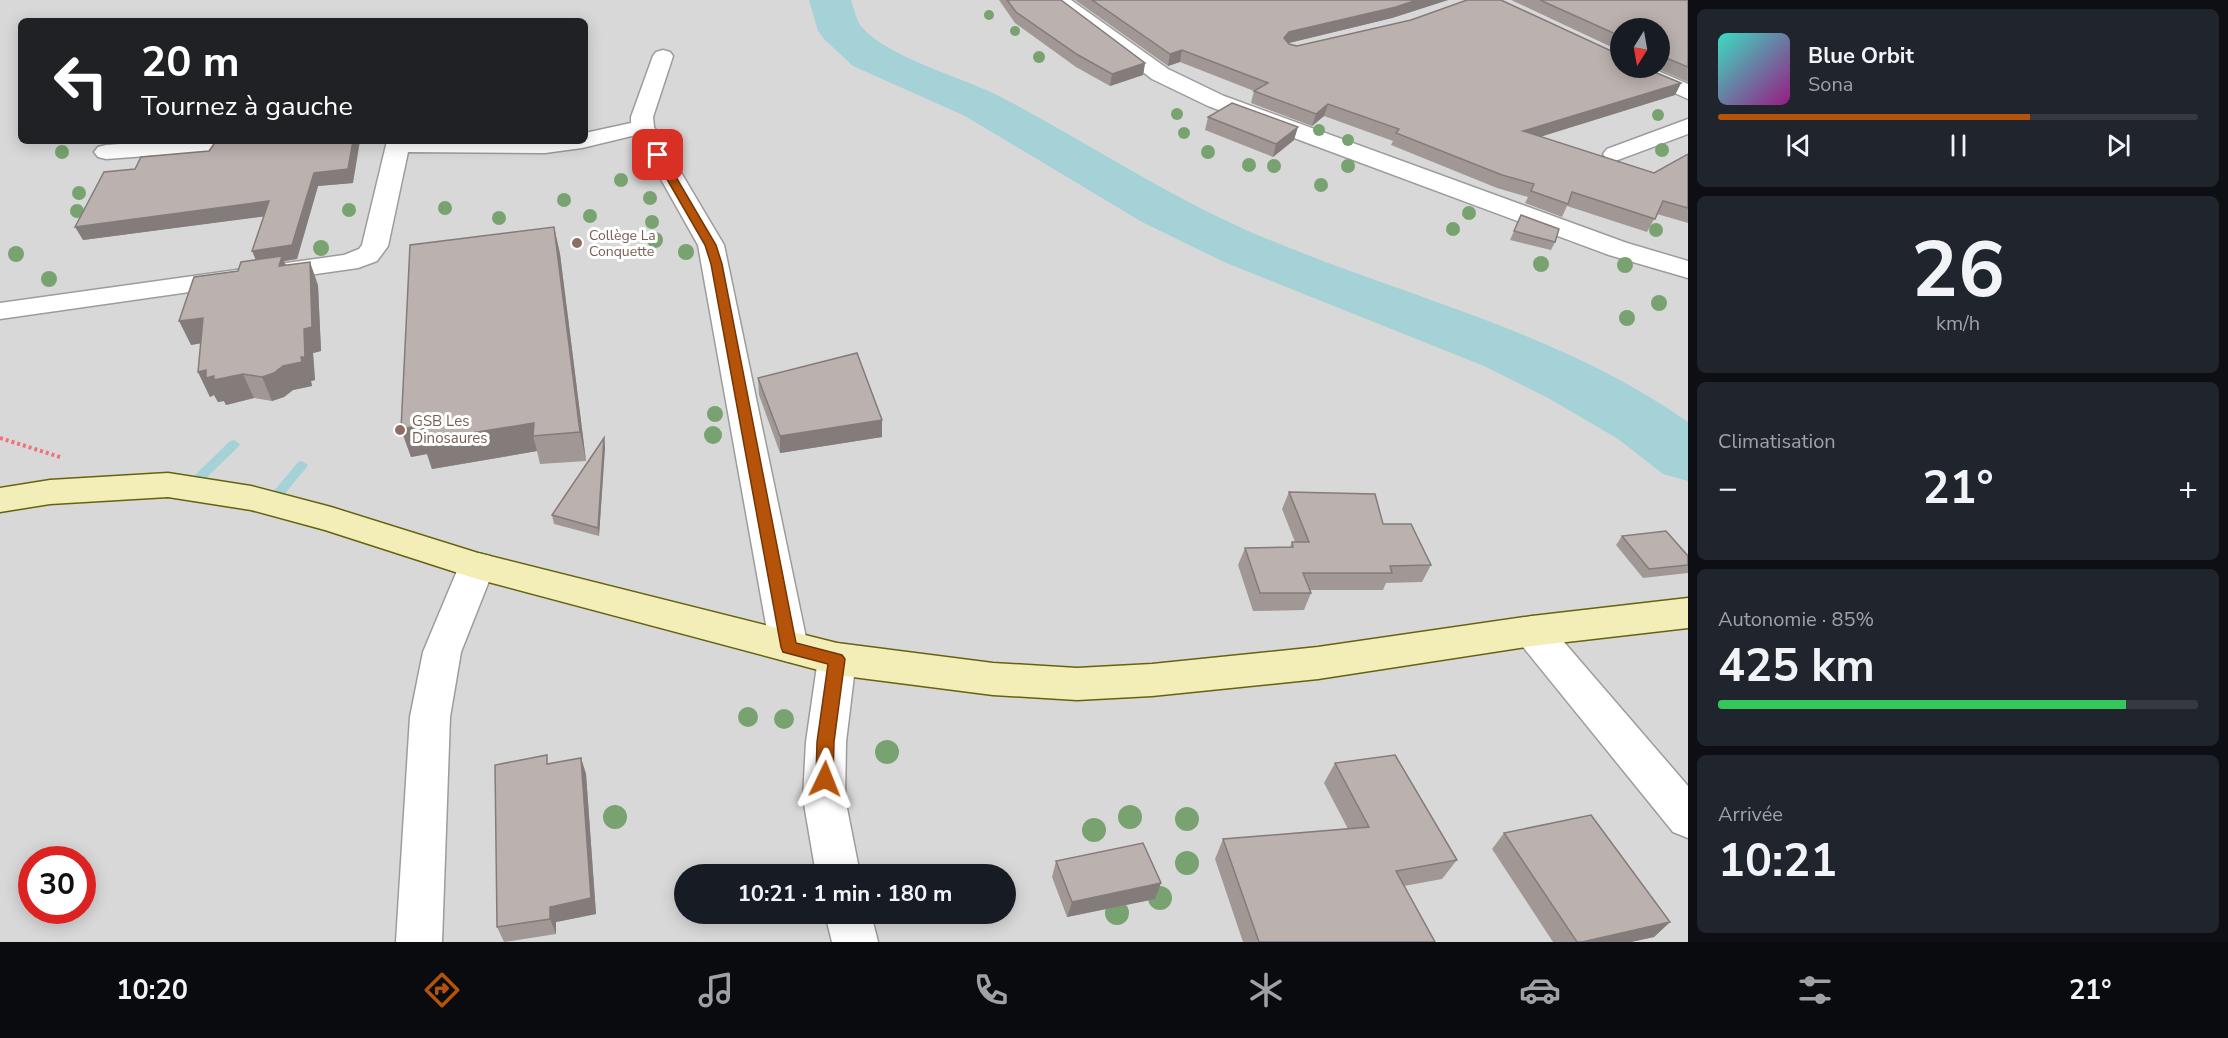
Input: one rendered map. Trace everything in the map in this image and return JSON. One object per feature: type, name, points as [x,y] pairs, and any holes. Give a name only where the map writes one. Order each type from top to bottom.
[{"type":"main road","points":[[0,500],[50,492],[168,485],[251,498],[331,519],[477,566],[837,659],[993,679],[1077,684],[1152,680],[1318,663],[1532,631],[1688,613]]},
{"type":"street","points":[[1059,0],[1160,74],[1216,101],[1618,249],[1688,270]]},
{"type":"street","points":[[663,56],[642,117],[643,126],[711,245],[789,647]]},
{"type":"street","points":[[1656,78],[1688,93]]},
{"type":"street","points":[[588,140],[643,126]]},
{"type":"street","points":[[1615,154],[1688,126]]},
{"type":"street","points":[[106,152],[214,144]]},
{"type":"street","points":[[0,311],[349,262],[368,255],[375,246],[399,144]]},
{"type":"street","points":[[448,144],[545,146],[561,144]]},
{"type":"street","points":[[419,942],[430,717],[442,652],[477,566]]},
{"type":"street","points":[[1532,631],[1688,818]]},
{"type":"street","points":[[836,864],[824,798],[826,742],[837,659]]},
{"type":"street","points":[[850,924],[855,942]]},
{"type":"shaded area","points":[[0,0],[1688,0],[1688,942],[0,942]]},
{"type":"building","points":[[1007,0],[1061,0],[1145,63],[1112,74],[1078,55],[1016,12]]},
{"type":"building","points":[[1092,0],[1417,0],[1289,32],[1284,38],[1289,44],[1297,46],[1411,20],[1467,0],[1501,0],[1610,50],[1610,78],[1669,78],[1681,83],[1523,131],[1654,173],[1688,154],[1688,208],[1663,201],[1655,219],[1572,192],[1568,204],[1531,191],[1534,184],[1502,175],[1396,133],[1399,129],[1328,104],[1316,114],[1254,91],[1268,83],[1182,50],[1170,54]]},
{"type":"building","points":[[1540,0],[1688,0],[1688,67],[1670,60],[1670,18],[1610,18],[1610,32]]},
{"type":"building","points":[[1232,103],[1298,127],[1276,144],[1208,117]]},
{"type":"building","points":[[214,144],[352,144],[348,169],[314,173],[292,245],[252,251],[269,201],[75,227],[104,172],[135,169],[141,157],[209,151]]},
{"type":"building","points":[[1521,215],[1559,229],[1555,242],[1514,231]]},
{"type":"building","points":[[554,227],[580,432],[533,436],[534,423],[422,441],[424,425],[401,429],[410,245]]},
{"type":"building","points":[[282,256],[279,266],[310,262],[312,327],[304,329],[305,357],[301,357],[302,362],[283,366],[274,373],[262,377],[243,374],[214,380],[214,376],[206,378],[206,370],[198,372],[203,318],[179,321],[194,277],[238,271],[241,262]]},
{"type":"building","points":[[857,353],[882,420],[780,436],[758,378]]},
{"type":"building","points":[[604,438],[598,528],[552,515]]},
{"type":"building","points":[[1289,492],[1375,494],[1383,524],[1411,524],[1431,565],[1390,566],[1392,573],[1303,573],[1311,593],[1260,593],[1245,548],[1293,547],[1292,542],[1309,542]]},
{"type":"building","points":[[1666,531],[1688,556],[1688,565],[1649,569],[1622,536]]},
{"type":"building","points":[[547,755],[547,764],[581,758],[591,898],[550,907],[550,919],[497,927],[495,765]]},
{"type":"building","points":[[1395,755],[1457,860],[1396,871],[1435,942],[1259,942],[1223,839],[1369,827],[1335,763]]},
{"type":"building","points":[[1591,815],[1670,922],[1577,942],[1504,833]]},
{"type":"building","points":[[1143,843],[1161,883],[1072,902],[1056,861]]},
{"type":"waterway","points":[[830,0],[840,31],[869,56],[982,106],[1162,210],[1244,250],[1507,352],[1573,384],[1642,423],[1688,457]]},
{"type":"waterway","points":[[193,484],[234,444]]},
{"type":"waterway","points":[[268,506],[302,465]]},
{"type":"place","name":"Collège La Conquette","points":[[577,243]]},
{"type":"place","name":"GSB Les Dinosaures","points":[[400,430]]},
{"type":"route","points":[[658,155],[711,245],[789,647],[837,659],[826,742],[825,779]]}]
